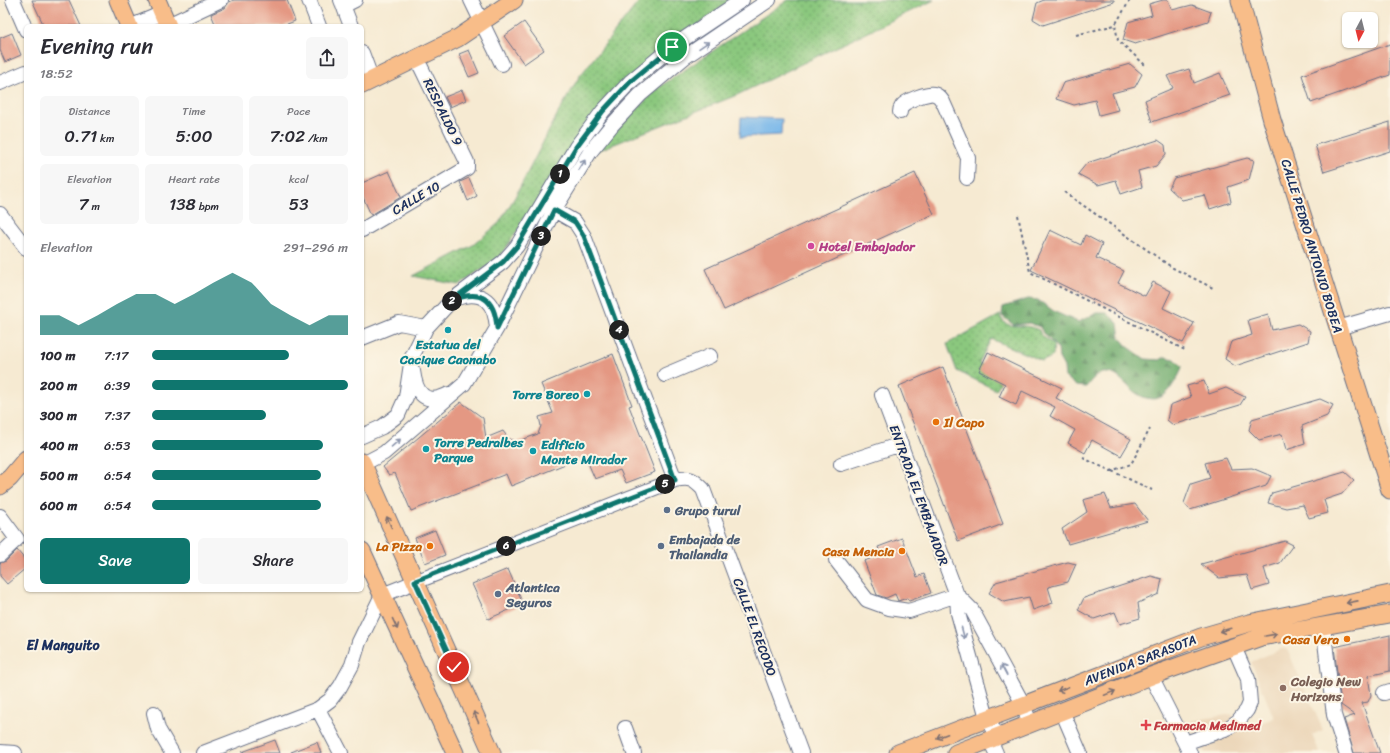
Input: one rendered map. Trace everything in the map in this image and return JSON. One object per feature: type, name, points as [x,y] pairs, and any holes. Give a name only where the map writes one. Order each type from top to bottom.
[{"type":"main road","points":[[118,0],[130,24]]},
{"type":"main road","points":[[367,82],[458,38],[514,0]]},
{"type":"main road","name":"CALLE PEDRO ANTONIO BOBEA","points":[[1240,0],[1272,120],[1390,490]]},
{"type":"main road","points":[[0,486],[10,478],[24,461]]},
{"type":"main road","points":[[364,467],[492,753]]},
{"type":"main road","points":[[364,554],[455,753]]},
{"type":"main road","name":"AVENIDA SARASOTA","points":[[898,753],[986,718],[1208,635],[1249,623],[1390,594]]},
{"type":"main road","name":"AVENIDA SARASOTA","points":[[956,753],[995,743],[1026,726],[1062,711],[1151,676],[1261,637],[1390,614]]},
{"type":"street","points":[[13,0],[24,25]]},
{"type":"street","points":[[138,24],[206,3],[221,0]]},
{"type":"street","points":[[309,0],[319,24]]},
{"type":"street","points":[[471,0],[502,64]]},
{"type":"street","points":[[364,435],[382,427],[398,415],[406,398],[412,357],[426,328],[451,301],[503,262],[517,246],[576,147],[603,111],[630,82],[672,47],[742,0]]},
{"type":"street","points":[[364,462],[384,453],[464,384],[497,328],[554,210],[590,152],[612,125],[640,95],[685,58],[769,0]]},
{"type":"street","points":[[347,2],[351,24]]},
{"type":"street","name":"RESPALDO 9","points":[[417,59],[468,162],[468,165]]},
{"type":"street","points":[[364,65],[367,82]]},
{"type":"street","points":[[0,83],[24,76]]},
{"type":"street","points":[[900,112],[900,109],[904,104],[926,94],[938,96],[943,102],[967,153],[969,165],[967,178]]},
{"type":"street","name":"CALLE 10","points":[[364,225],[467,168],[468,165]]},
{"type":"street","points":[[554,210],[575,222],[584,236],[675,480]]},
{"type":"street","points":[[0,214],[24,245]]},
{"type":"street","points":[[451,301],[468,296],[483,298],[490,303],[492,307],[496,317],[497,328]]},
{"type":"street","points":[[1338,328],[1390,313]]},
{"type":"street","points":[[364,337],[399,323],[426,328]]},
{"type":"street","points":[[665,375],[710,356]]},
{"type":"street","points":[[412,357],[416,386],[423,396],[432,399],[439,398],[464,384]]},
{"type":"street","name":"ENTRADA EL EMBAJADOR","points":[[882,395],[957,595],[958,613],[986,718]]},
{"type":"street","points":[[841,464],[901,444]]},
{"type":"street","name":"CALLE EL RECODO","points":[[382,595],[675,480],[685,478],[693,479],[703,489],[802,753]]},
{"type":"street","points":[[0,516],[17,539],[0,554]]},
{"type":"street","points":[[836,560],[867,600],[889,608],[910,610],[957,595]]},
{"type":"street","points":[[203,753],[318,709],[330,700],[340,687],[352,665],[359,642],[382,595]]},
{"type":"street","name":"ENTRADA EL EMBAJADOR","points":[[957,595],[972,610],[1023,704],[1027,715],[1026,726]]},
{"type":"street","points":[[1323,626],[1334,715],[1346,753]]},
{"type":"street","points":[[1151,676],[1187,748],[1228,728],[1238,721],[1247,710],[1250,703],[1248,679],[1234,646]]},
{"type":"street","points":[[318,709],[341,753]]},
{"type":"street","points":[[1062,711],[1080,753]]},
{"type":"street","points":[[154,713],[158,729],[172,753]]},
{"type":"street","points":[[986,718],[992,728],[995,743]]},
{"type":"street","points":[[625,728],[634,753]]},
{"type":"street","points":[[0,752],[15,753]]},
{"type":"path","points":[[1130,0],[1115,25],[1118,40],[1145,65]]},
{"type":"path","points":[[1076,35],[1115,25]]},
{"type":"path","points":[[1064,192],[1173,268],[1215,289]]},
{"type":"path","points":[[1018,215],[1030,272],[1185,350]]},
{"type":"path","points":[[1111,470],[1131,464],[1150,429]]},
{"type":"path","points":[[1083,458],[1152,490]]},
{"type":"shaded area","name":"Colegio New Horizons","points":[[1286,647],[1323,730],[1312,735],[1320,753],[1205,753],[1191,721],[1232,714],[1240,730],[1274,718],[1251,662]]},
{"type":"green space","points":[[640,0],[731,0],[618,87],[497,260],[459,285],[413,276],[473,245],[499,223],[515,197],[557,115],[579,77]]},
{"type":"green space","points":[[788,0],[934,0],[737,95],[597,151],[655,90]]},
{"type":"green space","points":[[1028,299],[1038,300],[1055,312],[1078,322],[1097,313],[1107,313],[1118,323],[1120,338],[1127,346],[1145,359],[1160,360],[1165,357],[1175,359],[1182,366],[1179,375],[1164,396],[1155,399],[1141,396],[1117,376],[1108,373],[1102,373],[1093,378],[1086,387],[1076,386],[1065,377],[1064,367],[1059,358],[1058,349],[1040,327],[1029,323],[1014,325],[1002,316],[1003,307]]},
{"type":"green space","points":[[1000,315],[1002,320],[1009,325],[1031,327],[1039,330],[1041,335],[1053,344],[1053,354],[1051,357],[1042,361],[991,339],[979,363],[1004,376],[996,390],[957,371],[947,344]]},
{"type":"water","points":[[741,117],[782,119],[781,135],[740,137]]},
{"type":"building","points":[[32,0],[69,0],[80,24],[43,24]]},
{"type":"building","points":[[234,0],[287,0],[295,21],[287,24],[215,24],[211,14],[225,8],[229,2]]},
{"type":"building","points":[[1044,0],[1114,0],[1114,2],[1043,25],[1033,19],[1037,3]]},
{"type":"building","points":[[1168,0],[1172,10],[1192,5],[1211,12],[1208,21],[1135,44],[1123,40],[1128,22],[1152,15],[1149,4]]},
{"type":"building","points":[[524,22],[544,50],[524,64],[504,36]]},
{"type":"building","points":[[12,33],[21,55],[5,62],[0,50],[0,38]]},
{"type":"building","points":[[1390,44],[1390,75],[1311,103],[1302,75]]},
{"type":"building","points":[[469,50],[479,73],[469,77],[459,54]]},
{"type":"building","points":[[1130,64],[1142,74],[1135,87],[1112,93],[1118,110],[1099,115],[1095,100],[1074,105],[1056,99],[1063,83]]},
{"type":"building","points":[[1189,69],[1194,83],[1220,73],[1230,95],[1152,122],[1145,100],[1173,88],[1167,76]]},
{"type":"building","points":[[462,90],[466,100],[450,107],[445,97]]},
{"type":"building","points":[[1390,122],[1390,151],[1324,172],[1315,145]]},
{"type":"building","points":[[1158,140],[1165,145],[1166,154],[1156,166],[1138,171],[1142,187],[1121,194],[1116,180],[1098,185],[1078,174],[1087,163]]},
{"type":"building","points":[[1247,158],[1254,160],[1249,180],[1228,187],[1231,202],[1210,209],[1205,195],[1182,200],[1169,188],[1174,178]]},
{"type":"building","points":[[389,171],[401,197],[371,215],[364,199],[364,182]]},
{"type":"building","name":"Hotel Embajador","points":[[915,173],[934,214],[724,310],[705,269]]},
{"type":"building","points":[[469,178],[477,196],[468,201],[460,182]]},
{"type":"building","points":[[1050,230],[1081,245],[1085,235],[1102,244],[1096,258],[1124,271],[1118,283],[1145,296],[1153,282],[1171,291],[1163,308],[1194,323],[1183,343],[1031,270]]},
{"type":"building","points":[[1268,314],[1272,330],[1298,324],[1310,331],[1308,342],[1235,366],[1225,359],[1231,342],[1252,335],[1248,320]]},
{"type":"building","points":[[988,352],[1062,388],[1056,398],[1131,439],[1121,456],[1092,440],[1085,453],[1068,443],[1075,430],[1050,416],[1055,407],[1022,391],[1016,405],[999,397],[1005,384],[979,371]]},
{"type":"building","points":[[613,354],[632,405],[629,406],[655,472],[626,483],[620,470],[595,479],[585,456],[511,486],[506,474],[411,511],[395,473],[389,475],[383,467],[461,402],[483,418],[486,438],[503,431],[508,438],[516,442],[538,434],[541,426],[539,417],[553,413],[541,384]]},
{"type":"building","points":[[943,367],[1003,524],[958,541],[899,386]]},
{"type":"building","points":[[1204,381],[1209,394],[1226,388],[1245,397],[1240,405],[1173,425],[1167,420],[1170,405],[1191,397],[1187,386]]},
{"type":"building","points":[[1320,399],[1333,405],[1327,416],[1302,426],[1305,444],[1286,450],[1282,434],[1259,440],[1249,430],[1252,419]]},
{"type":"building","points":[[1226,458],[1231,469],[1252,468],[1271,476],[1266,486],[1190,510],[1184,503],[1191,484],[1210,478],[1205,463]]},
{"type":"building","points":[[1345,472],[1354,480],[1342,494],[1324,500],[1328,513],[1309,518],[1303,505],[1286,508],[1268,503],[1272,493]]},
{"type":"building","points":[[1105,494],[1111,508],[1135,504],[1148,521],[1068,544],[1062,529],[1087,512],[1083,500]]},
{"type":"building","name":"La Pizza","points":[[435,530],[445,555],[425,563],[415,538]]},
{"type":"building","points":[[902,538],[917,577],[924,574],[931,593],[909,601],[907,598],[898,601],[895,594],[886,598],[877,595],[864,561],[881,555],[878,547]]},
{"type":"building","points":[[1285,541],[1293,545],[1280,563],[1264,568],[1269,585],[1252,590],[1247,575],[1219,578],[1201,564]]},
{"type":"building","points":[[17,550],[24,559],[24,570],[7,584],[0,576],[0,563],[6,561]]},
{"type":"building","points":[[1068,562],[1076,564],[1068,582],[1048,587],[1053,603],[1033,610],[1029,597],[1004,602],[989,593],[996,582]]},
{"type":"building","name":"Atlantica Seguros","points":[[508,569],[523,604],[488,619],[472,584]]},
{"type":"building","points":[[1151,576],[1162,579],[1159,594],[1138,603],[1140,618],[1120,624],[1115,612],[1094,619],[1078,610],[1084,598]]},
{"type":"building","points":[[1390,635],[1390,671],[1368,676],[1371,695],[1368,702],[1362,703],[1380,753],[1354,753],[1344,719],[1355,715],[1341,705],[1334,647]]},
{"type":"building","points":[[275,740],[280,753],[242,753],[242,752]]},
{"type":"building","points":[[317,742],[321,753],[291,753],[291,752]]},
{"type":"place","name":"Hotel Embajador","points":[[811,246]]},
{"type":"place","name":"Estatua del Cacique Caonabo","points":[[448,330]]},
{"type":"place","name":"Torre Boreo","points":[[587,394]]},
{"type":"place","name":"Il Capo","points":[[936,422]]},
{"type":"place","name":"Torre Pedralbes Parque","points":[[426,449]]},
{"type":"place","name":"Edificio Monte Mirador","points":[[533,451]]},
{"type":"place","name":"Grupo turul","points":[[667,510]]},
{"type":"place","name":"La Pizza","points":[[430,546]]},
{"type":"place","name":"Embajada de Thailandia","points":[[661,546]]},
{"type":"place","name":"Casa Mencia","points":[[902,551]]},
{"type":"place","name":"Atlantica Seguros","points":[[498,594]]},
{"type":"place","name":"Casa Vera","points":[[1347,639]]},
{"type":"place","name":"Colegio New Horizons","points":[[1283,688]]},
{"type":"place","name":"Farmacia Medimed","points":[[1146,725]]},
{"type":"district","name":"El Manguito","points":[[63,645]]},
{"type":"route","points":[[454,667],[415,581],[675,480],[584,236],[575,222],[554,210],[497,328],[494,311],[490,303],[483,298],[474,295],[463,296],[451,301],[503,262],[517,246],[576,147],[603,111],[630,82],[672,47]]}]
